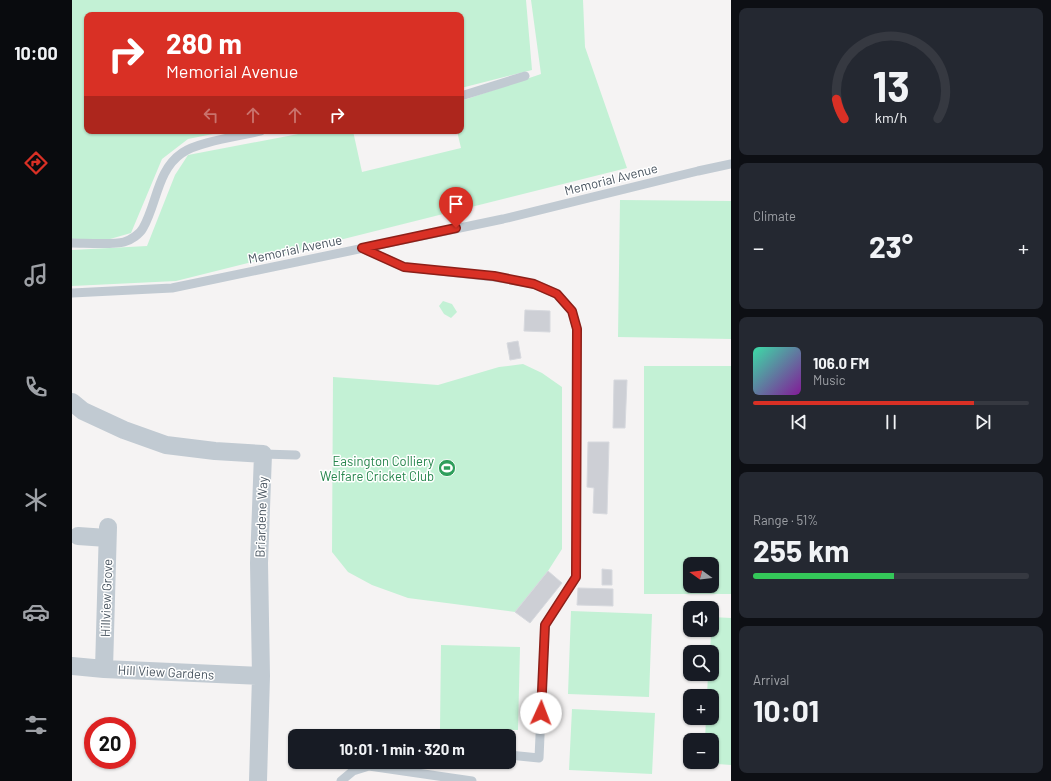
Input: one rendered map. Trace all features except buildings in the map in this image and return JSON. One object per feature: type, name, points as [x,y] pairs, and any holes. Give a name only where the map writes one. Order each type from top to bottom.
[{"type":"street","points":[[72,402],[83,411],[124,430],[166,445],[215,451],[263,454]]},
{"type":"street","name":"Briardene Way","points":[[258,781],[261,676],[259,563],[263,454]]},
{"type":"street","name":"Hillview Grove","points":[[75,536],[108,532],[104,669]]},
{"type":"street","name":"Hill View Gardens","points":[[72,666],[104,669],[261,676]]},
{"type":"lane","points":[[464,95],[525,76]]},
{"type":"lane","points":[[72,243],[123,243],[135,237],[143,229],[156,193],[169,166],[181,153],[194,146],[248,134]]},
{"type":"lane","name":"Memorial Avenue","points":[[72,293],[172,288],[503,219],[731,164]]},
{"type":"lane","points":[[362,248],[404,267],[494,276],[534,284],[557,294],[572,311],[577,329],[576,577],[545,625],[539,758],[516,756]]},
{"type":"lane","points":[[263,454],[296,455]]},
{"type":"lane","points":[[341,781],[353,771],[369,766],[472,781]]},
{"type":"green space","points":[[72,0],[526,0],[532,70],[464,87],[464,12],[84,12],[84,134],[213,134],[188,139],[162,159],[131,233],[110,239],[72,241]]},
{"type":"green space","points":[[531,0],[583,0],[585,47],[627,168],[176,281],[72,286],[72,250],[147,246],[175,175],[188,155],[298,134],[354,134],[362,172],[461,148],[458,134],[464,134],[464,100],[541,74]]},
{"type":"green space","points":[[620,200],[731,201],[731,339],[618,337]]},
{"type":"green space","points":[[443,301],[452,304],[457,312],[451,318],[444,314],[439,306]]},
{"type":"green space","name":"Easington Colliery Welfare Cricket Club","points":[[523,364],[542,373],[562,387],[562,549],[548,571],[515,612],[408,598],[372,585],[348,572],[332,552],[333,377],[438,385],[499,367]]},
{"type":"green space","points":[[644,366],[731,366],[731,594],[644,594]]},
{"type":"green space","points":[[571,611],[652,614],[649,697],[568,694]]},
{"type":"green space","points":[[719,617],[731,618],[731,765],[719,764],[719,733],[705,733],[706,725],[719,725],[719,689],[707,689],[708,681],[719,681],[719,645],[710,645],[711,637],[719,637]]},
{"type":"green space","points":[[441,645],[520,647],[518,730],[440,729]]},
{"type":"green space","points":[[572,709],[655,713],[652,774],[569,770]]},
{"type":"place","name":"Easington Colliery Welfare Cricket Club","points":[[447,468]]},
{"type":"route","points":[[456,228],[362,248],[404,267],[494,276],[534,284],[557,294],[572,311],[577,329],[576,577],[545,625],[541,713]]}]
